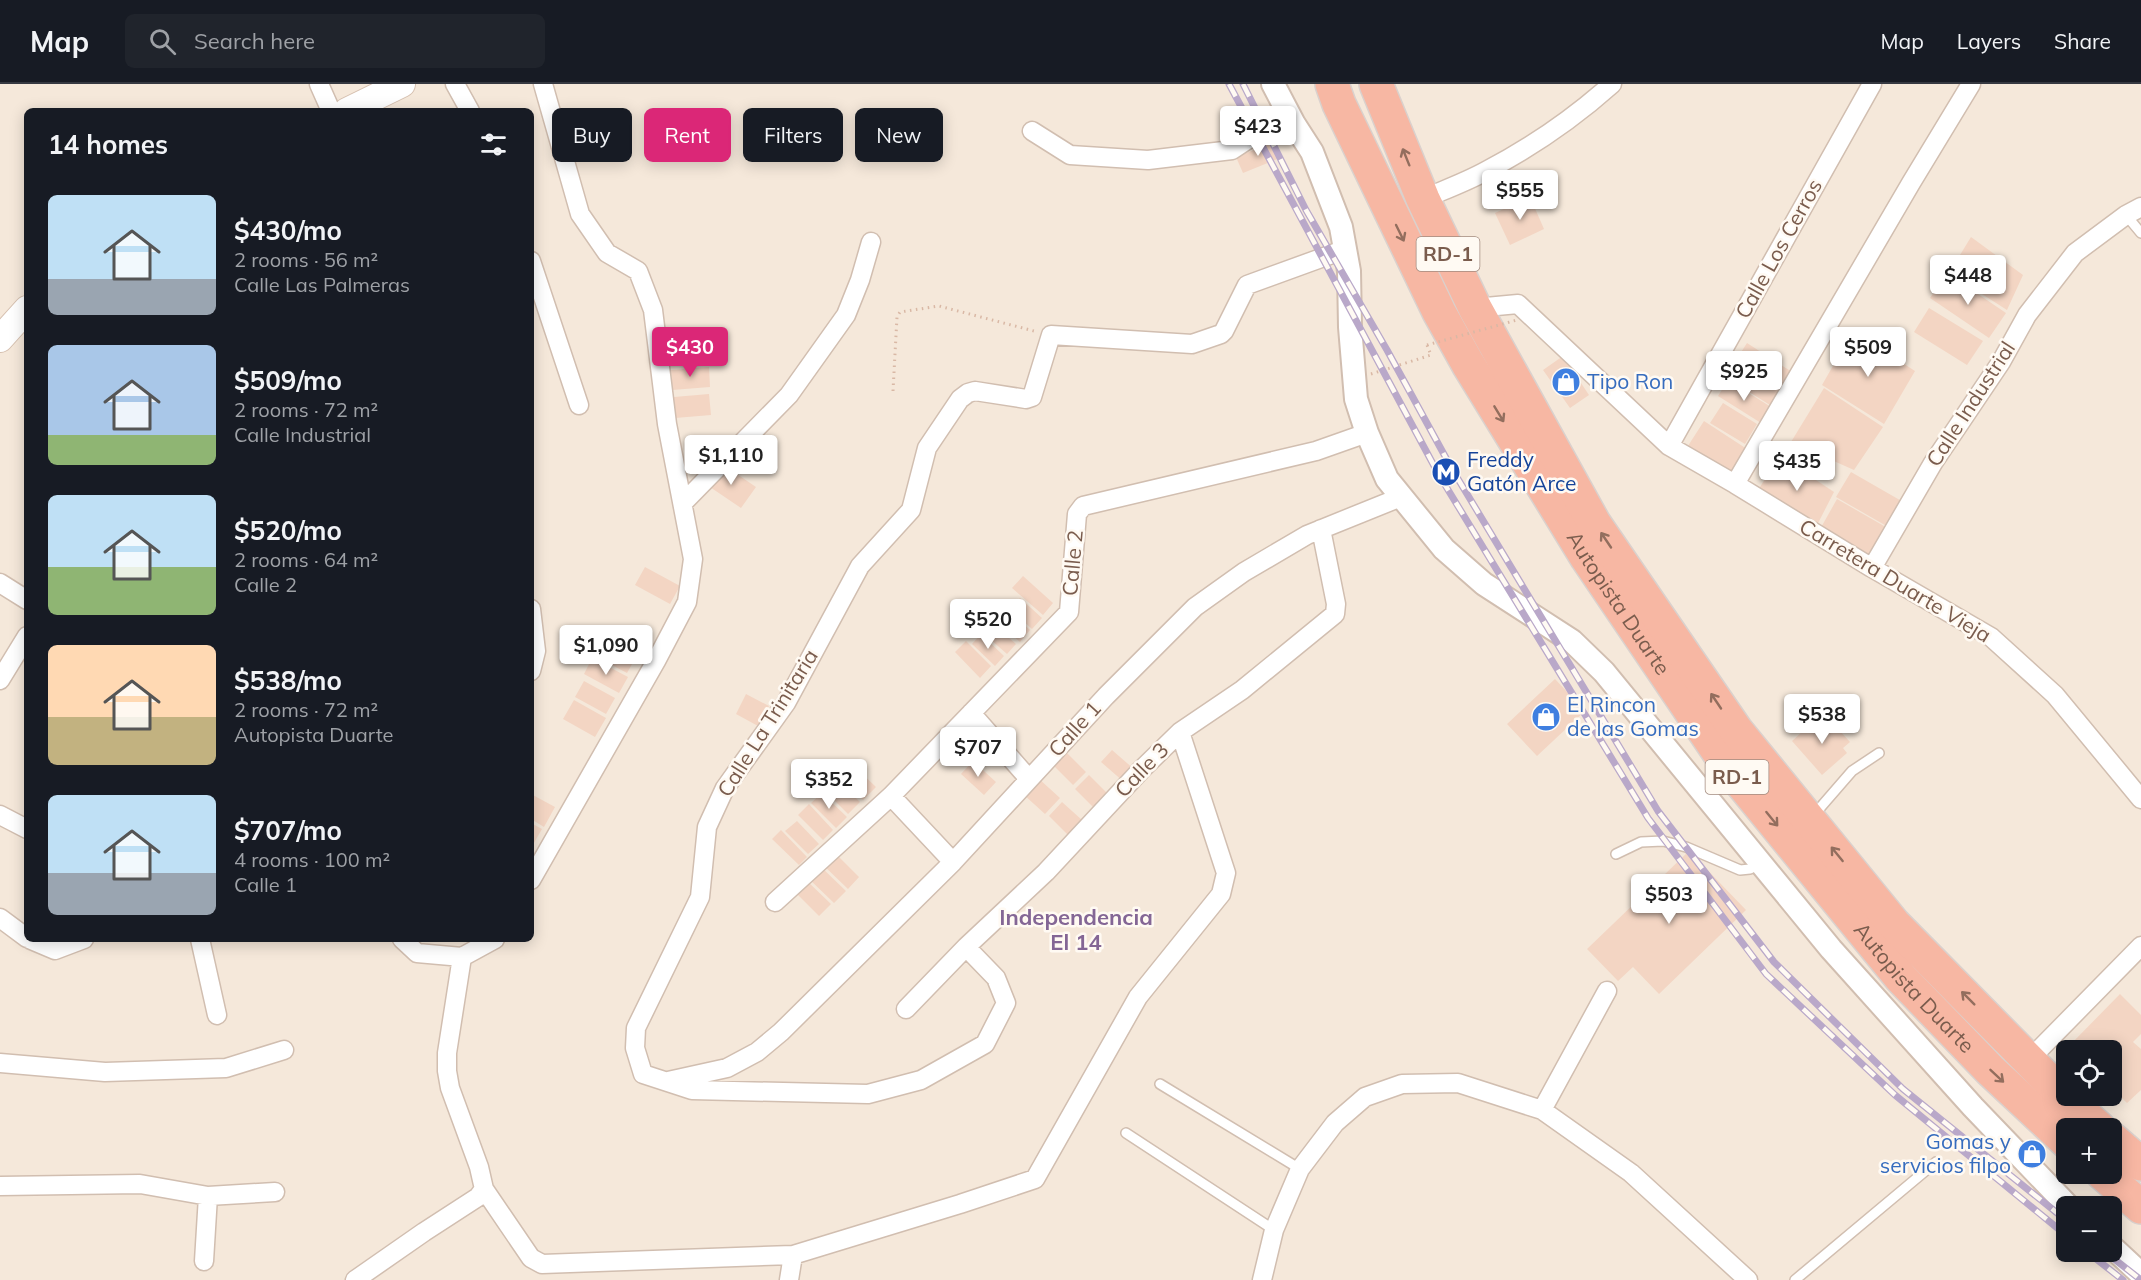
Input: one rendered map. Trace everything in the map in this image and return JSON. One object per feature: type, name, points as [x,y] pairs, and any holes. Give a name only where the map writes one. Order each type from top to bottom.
[{"type":"highway","name":"Autopista Duarte","points":[[1332,84],[1339,104],[1438,312],[1468,364],[1587,558],[1730,769],[1901,978],[1990,1070],[2056,1132]]},
{"type":"highway","name":"Autopista Duarte","points":[[1376,84],[1422,199],[1475,308],[1594,523],[1736,730],[1894,924],[2088,1118]]},
{"type":"highway","points":[[2122,1148],[2141,1164]]},
{"type":"highway","points":[[2115,1184],[2141,1207]]},
{"type":"main road","points":[[350,108],[402,84]]},
{"type":"main road","points":[[0,339],[24,312]]},
{"type":"street","points":[[319,84],[341,108]]},
{"type":"street","points":[[455,84],[468,108]]},
{"type":"street","points":[[534,875],[656,661],[687,602],[693,559],[667,424],[653,310],[638,271],[607,253],[580,214],[543,84]]},
{"type":"street","points":[[1273,84],[1312,152],[1341,227],[1349,271],[1350,327],[1356,399],[1367,433],[1387,479],[1444,549],[1484,584],[1572,641],[1604,672],[1831,949],[1973,1107],[2058,1196]]},
{"type":"street","points":[[1422,199],[1486,171],[1558,125],[1612,84]]},
{"type":"street","name":"Calle Los Cerros","points":[[1669,446],[1872,84]]},
{"type":"street","points":[[1735,484],[1971,84]]},
{"type":"street","points":[[1032,131],[1070,154],[1148,160],[1232,150],[1288,113]]},
{"type":"street","name":"Calle Industrial","points":[[1872,568],[1933,463],[2001,362],[2027,315],[2075,253],[2134,211]]},
{"type":"street","points":[[683,503],[789,395],[846,315],[860,280],[871,242]]},
{"type":"street","points":[[1051,335],[1192,344],[1224,331],[1247,285],[1346,249]]},
{"type":"street","points":[[534,270],[579,405]]},
{"type":"street","name":"Carretera Duarte Vieja","points":[[1475,308],[1518,304],[1669,446],[1991,637],[2055,695],[2141,799]]},
{"type":"street","name":"Calle La Trinitaria","points":[[966,947],[996,978],[1006,1004],[985,1044],[921,1080],[868,1094],[692,1090],[643,1074],[635,1048],[636,1028],[700,897],[706,827],[725,788],[786,703],[860,566],[911,510],[927,448],[960,399],[975,391],[1026,399],[1032,397],[1051,335]]},
{"type":"street","name":"Calle 2","points":[[775,902],[891,796],[1069,612],[1077,514],[1083,506],[1316,451],[1367,433]]},
{"type":"street","name":"Calle 1","points":[[666,1081],[727,1068],[757,1052],[781,1032],[953,861],[1106,696],[1195,607],[1244,572],[1320,529],[1401,497]]},
{"type":"street","name":"Calle 3","points":[[906,1009],[966,947],[1047,872],[1180,732],[1242,690],[1335,614],[1336,604],[1320,529]]},
{"type":"street","points":[[0,583],[24,598]]},
{"type":"street","points":[[534,634],[536,651],[534,659]]},
{"type":"street","points":[[0,680],[24,641]]},
{"type":"street","points":[[971,713],[1029,779]]},
{"type":"street","points":[[462,957],[447,1053],[450,1088],[479,1167],[484,1189],[542,1272],[793,1255],[960,1204],[1035,1179],[1138,997],[1221,894],[1226,873],[1180,732]]},
{"type":"street","points":[[891,796],[953,861]]},
{"type":"street","points":[[0,815],[24,827]]},
{"type":"street","points":[[0,918],[24,935]]},
{"type":"street","points":[[37,942],[55,950],[76,942]]},
{"type":"street","points":[[201,942],[217,1014]]},
{"type":"street","points":[[405,942],[417,953],[462,957],[490,942]]},
{"type":"street","points":[[2029,1060],[2141,946]]},
{"type":"street","points":[[1542,1110],[1607,991]]},
{"type":"street","points":[[0,1063],[105,1072],[226,1068],[284,1050]]},
{"type":"street","points":[[1262,1280],[1274,1230],[1300,1169],[1335,1124],[1365,1097],[1402,1084],[1458,1083],[1542,1110],[1631,1173],[1748,1280]]},
{"type":"street","points":[[0,1186],[140,1184],[208,1196],[275,1192]]},
{"type":"street","points":[[355,1280],[478,1197],[484,1189]]},
{"type":"street","points":[[204,1261],[208,1196]]},
{"type":"street","points":[[789,1280],[793,1255]]},
{"type":"street","points":[[2122,1256],[2141,1274]]},
{"type":"lane","points":[[2134,211],[2141,233]]},
{"type":"lane","points":[[1808,818],[1819,809],[1852,771],[1879,753]]},
{"type":"lane","points":[[1616,854],[1641,842],[1663,841],[1686,847],[1740,870],[1750,869],[1762,863]]},
{"type":"lane","points":[[1160,1084],[1300,1169]]},
{"type":"lane","points":[[1126,1133],[1274,1230]]},
{"type":"lane","points":[[1795,1280],[1936,1162]]},
{"type":"path","points":[[893,391],[897,317],[900,312],[939,306],[1051,335]]},
{"type":"path","points":[[1354,379],[1431,355],[1427,345],[1517,320]]},
{"type":"shaded area","points":[[0,84],[2141,84],[2141,1280],[0,1280]]},
{"type":"building","points":[[1274,142],[1280,158],[1243,173],[1236,157]]},
{"type":"building","points":[[1530,197],[1544,229],[1510,245],[1495,213]]},
{"type":"building","points":[[1971,237],[2023,275],[2007,310],[1949,273]]},
{"type":"building","points":[[1947,273],[2006,313],[1989,338],[1930,298]]},
{"type":"building","points":[[1929,308],[1983,341],[1967,365],[1914,332]]},
{"type":"building","points":[[1853,331],[1915,371],[1884,424],[1822,385]]},
{"type":"building","points":[[1747,343],[1792,372],[1770,405],[1725,377]]},
{"type":"building","name":"Tipo Ron","points":[[1563,356],[1589,395],[1570,408],[1543,370]]},
{"type":"building","points":[[709,367],[710,387],[672,390],[671,370]]},
{"type":"building","points":[[1728,380],[1771,407],[1761,423],[1718,396]]},
{"type":"building","points":[[1824,388],[1883,427],[1854,470],[1791,442]]},
{"type":"building","points":[[709,394],[711,415],[675,418],[674,397]]},
{"type":"building","points":[[1723,403],[1757,424],[1745,444],[1710,423]]},
{"type":"building","points":[[1704,421],[1750,451],[1732,478],[1686,449]]},
{"type":"building","points":[[1797,447],[1830,464],[1822,479],[1789,462]]},
{"type":"building","points":[[1780,456],[1834,492],[1815,529],[1758,490]]},
{"type":"building","points":[[722,464],[756,487],[741,508],[707,485]]},
{"type":"building","points":[[1851,472],[1905,503],[1890,528],[1836,497]]},
{"type":"building","points":[[1837,499],[1891,530],[1873,562],[1819,531]]},
{"type":"building","points":[[645,567],[680,586],[670,604],[635,585]]},
{"type":"building","points":[[1023,576],[1053,603],[1043,615],[1012,588]]},
{"type":"building","points":[[1020,598],[1042,618],[1032,629],[1010,609]]},
{"type":"building","points":[[1003,606],[1030,630],[1020,642],[992,618]]},
{"type":"building","points":[[992,623],[1016,644],[1007,654],[983,633]]},
{"type":"building","points":[[981,634],[1004,656],[995,666],[972,644]]},
{"type":"building","points":[[602,639],[636,657],[627,673],[593,655]]},
{"type":"building","points":[[966,641],[991,666],[980,678],[955,652]]},
{"type":"building","points":[[592,658],[628,677],[619,693],[584,674]]},
{"type":"building","name":"El Rincon de las Gomas","points":[[1555,679],[1585,711],[1537,756],[1507,724]]},
{"type":"building","points":[[584,681],[615,698],[606,714],[575,697]]},
{"type":"building","points":[[746,694],[769,706],[758,726],[736,714]]},
{"type":"building","points":[[574,700],[606,718],[595,737],[563,719]]},
{"type":"building","points":[[1830,720],[1850,742],[1843,748],[1847,753],[1822,775],[1792,741],[1814,721],[1821,729]]},
{"type":"building","points":[[1112,750],[1135,770],[1124,782],[1101,762]]},
{"type":"building","points":[[1066,752],[1086,772],[1073,785],[1053,765]]},
{"type":"building","points":[[973,761],[996,782],[984,795],[961,774]]},
{"type":"building","points":[[852,764],[876,787],[863,800],[840,777]]},
{"type":"building","points":[[1089,775],[1110,796],[1096,810],[1075,789]]},
{"type":"building","points":[[836,778],[860,802],[848,814],[824,790]]},
{"type":"building","points":[[1038,778],[1060,798],[1045,814],[1023,794]]},
{"type":"building","points":[[822,793],[847,817],[836,828],[811,803]]},
{"type":"building","points":[[534,796],[555,807],[544,827],[534,821]]},
{"type":"building","points":[[1062,802],[1082,820],[1068,835],[1049,816]]},
{"type":"building","points":[[809,804],[833,830],[823,840],[798,815]]},
{"type":"building","points":[[797,821],[819,844],[808,854],[785,831]]},
{"type":"building","points":[[534,825],[542,829],[534,843]]},
{"type":"building","points":[[781,830],[807,857],[799,865],[772,839]]},
{"type":"building","points":[[833,851],[859,877],[848,889],[821,863]]},
{"type":"building","points":[[1689,851],[1746,910],[1659,994],[1633,967],[1618,981],[1587,949]]},
{"type":"building","points":[[819,865],[846,891],[834,903],[807,877]]},
{"type":"building","points":[[805,879],[831,904],[819,916],[794,891]]},
{"type":"building","points":[[2120,994],[2141,1015],[2141,1034],[2133,1042],[2141,1049],[2141,1090],[2127,1103],[2122,1098],[2122,1040],[2075,1040]]},
{"type":"railway","points":[[1229,84],[1439,475],[1648,818],[1766,974],[1895,1095],[2056,1227]]},
{"type":"railway","points":[[1243,84],[1306,210],[1387,350],[1452,469],[1658,811],[1774,962],[1903,1089],[2056,1212]]},
{"type":"railway","points":[[2100,1262],[2123,1280]]},
{"type":"railway","points":[[2118,1262],[2141,1280]]},
{"type":"place","name":"Tipo Ron","points":[[1566,382]]},
{"type":"place","name":"Freddy Gatón Arce","points":[[1446,472]]},
{"type":"place","name":"El Rincon de las Gomas","points":[[1546,717]]},
{"type":"place","name":"Gomas y servicios filpo","points":[[2032,1154]]},
{"type":"district","name":"Independencia El 14","points":[[1076,930]]}]
